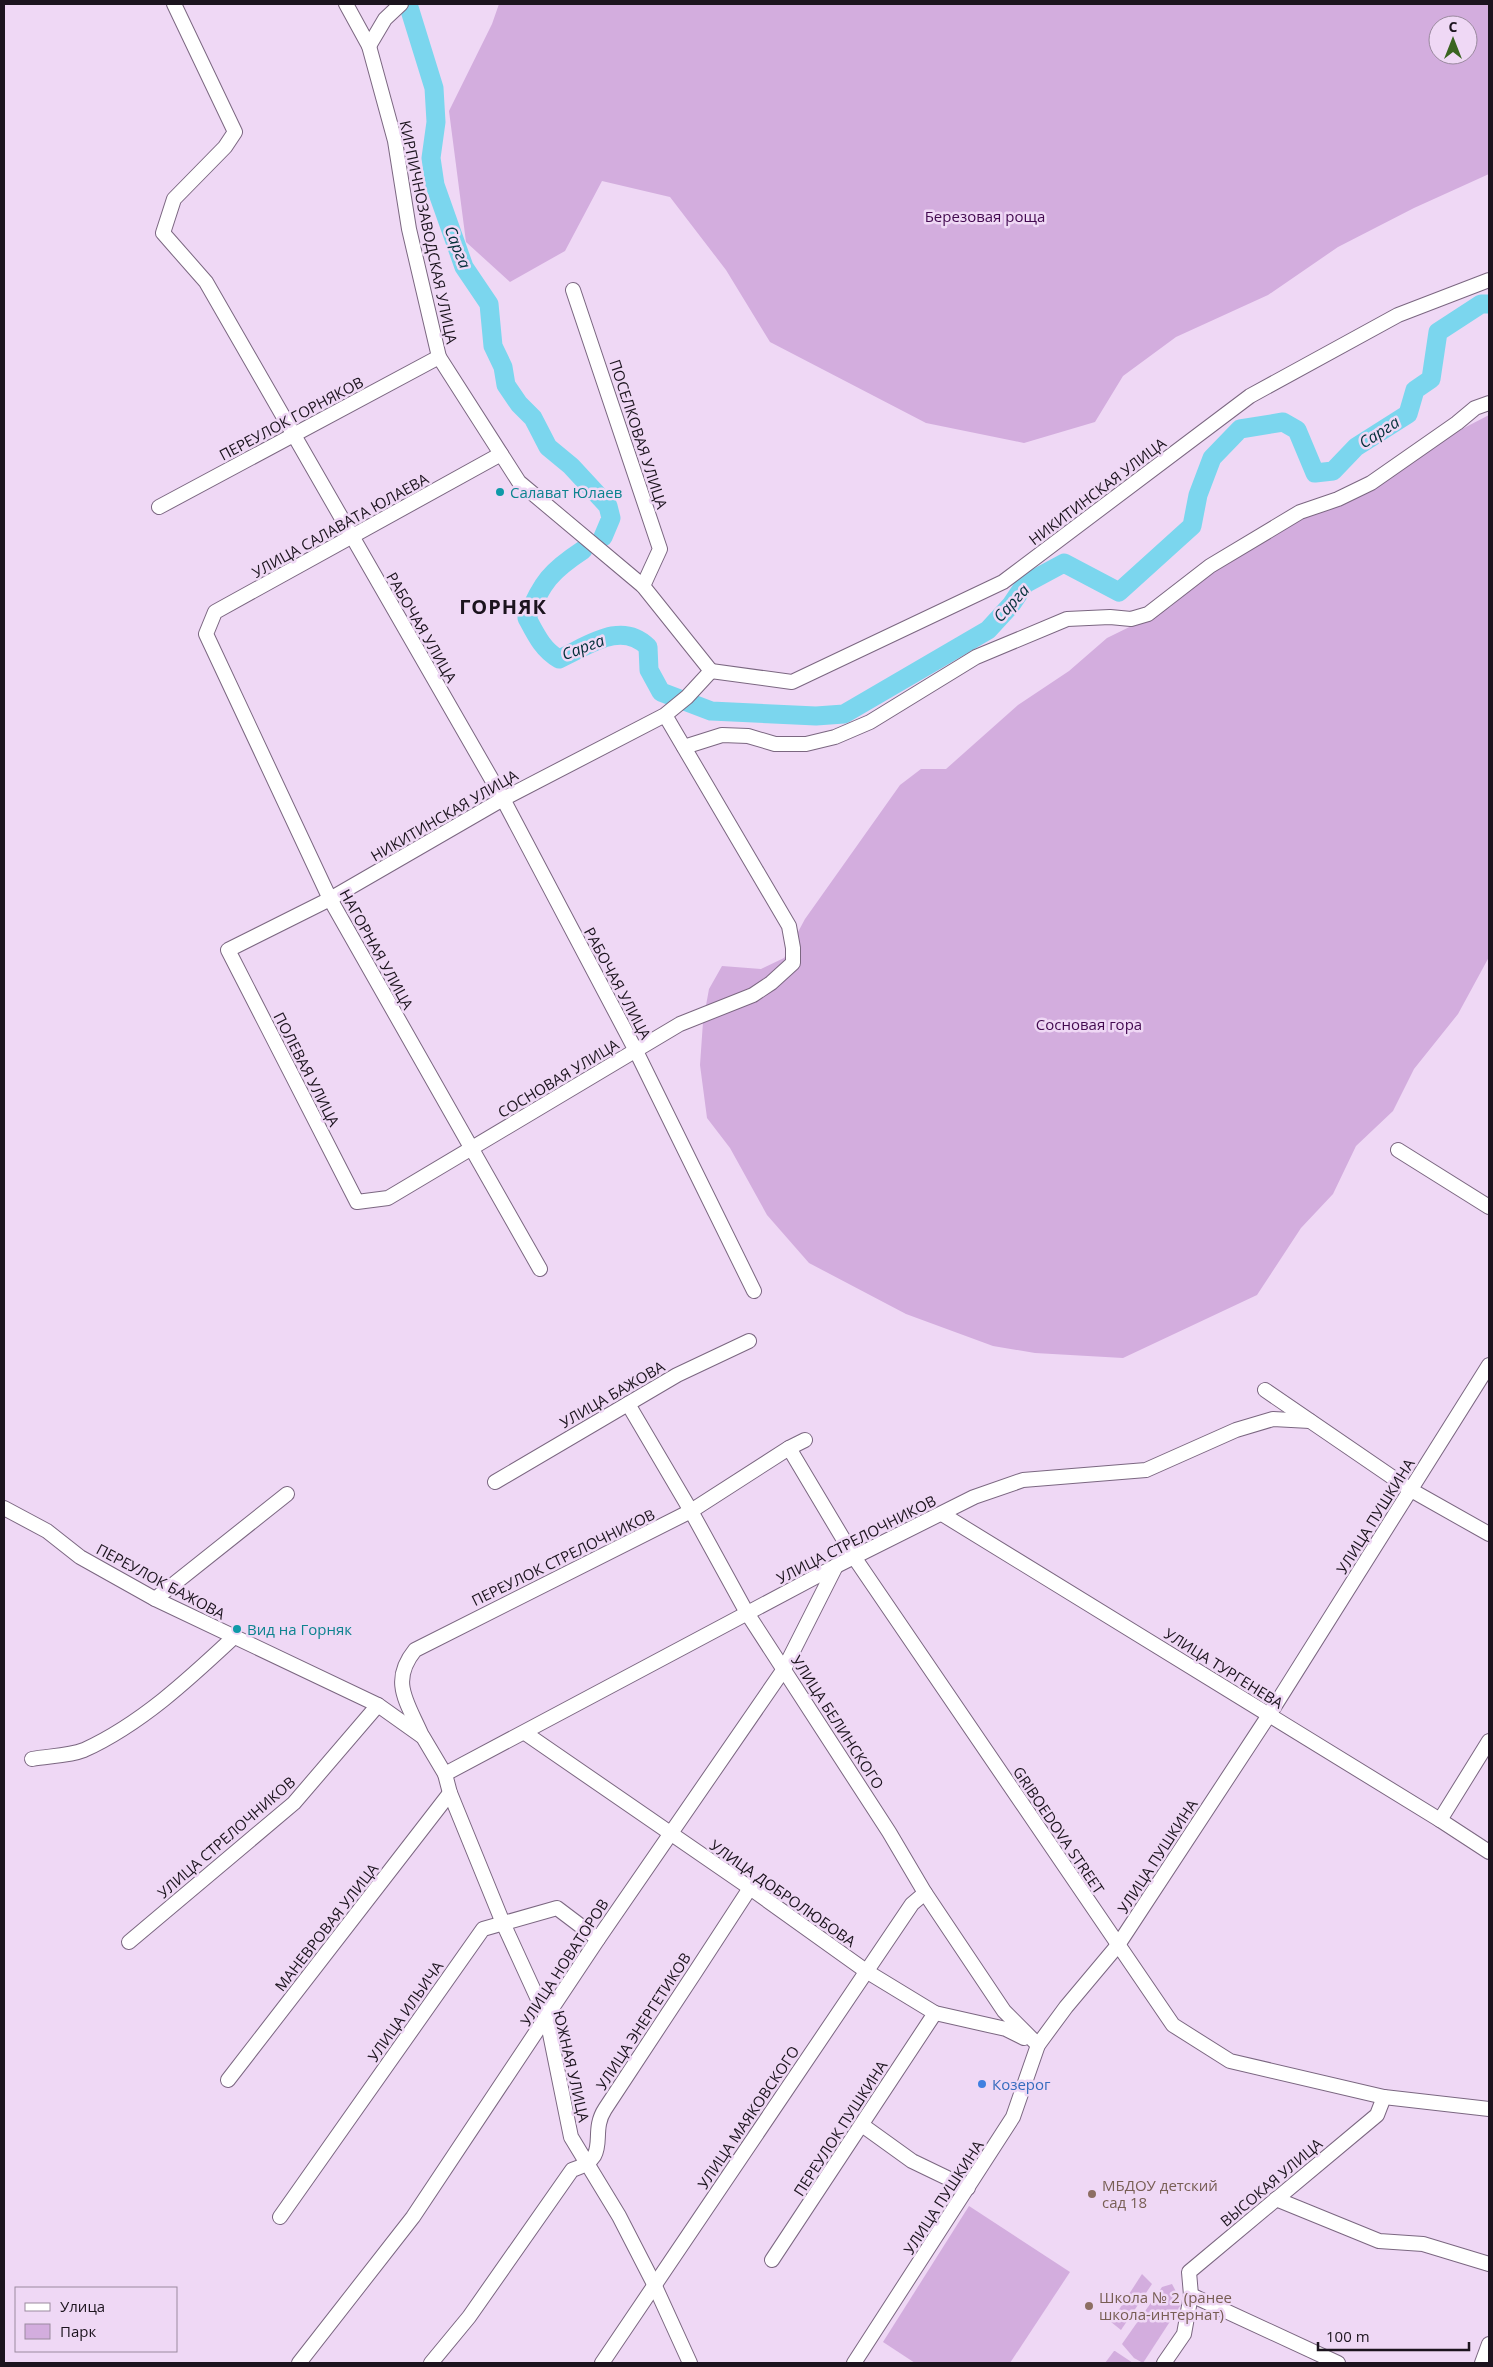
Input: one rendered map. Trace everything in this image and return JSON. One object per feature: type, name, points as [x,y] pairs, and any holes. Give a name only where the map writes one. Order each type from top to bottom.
[{"type":"street","name":"РАБОЧАЯ УЛИЦА","points":[[174,4],[235,132],[225,147],[174,200],[163,233],[206,282],[503,799],[636,1051],[754,1291]]},
{"type":"street","name":"КИРПИЧНОЗАВОДСКАЯ УЛИЦА","points":[[346,4],[369,46],[396,141],[409,230],[439,357],[519,482],[643,586],[710,671]]},
{"type":"street","points":[[369,46],[385,19],[401,4]]},
{"type":"street","name":"НИКИТИНСКАЯ УЛИЦА","points":[[710,671],[792,682],[1003,582],[1250,396],[1398,315],[1489,280]]},
{"type":"street","name":"ПОСЕЛКОВАЯ УЛИЦА","points":[[573,290],[603,373],[638,489],[660,548],[643,586]]},
{"type":"street","name":"ПЕРЕУЛОК ГОРНЯКОВ","points":[[159,507],[439,357]]},
{"type":"street","points":[[710,671],[676,706],[684,747],[722,735],[748,736],[775,744],[806,744],[835,737],[870,722],[976,657],[1067,619],[1110,617],[1131,619],[1148,614],[1210,566],[1300,512],[1338,499],[1371,483],[1457,423],[1475,408],[1489,403]]},
{"type":"street","name":"УЛИЦА САЛАВАТА ЮЛАЕВА","points":[[206,634],[215,612],[501,454]]},
{"type":"street","name":"НАГОРНАЯ УЛИЦА","points":[[206,634],[330,899],[540,1269]]},
{"type":"street","name":"НИКИТИНСКАЯ УЛИЦА","points":[[228,950],[330,899],[503,799],[676,706]]},
{"type":"street","name":"СОСНОВАЯ УЛИЦА","points":[[357,1202],[388,1198],[680,1024],[753,995],[771,983],[793,963],[789,926],[684,747]]},
{"type":"street","name":"ПОЛЕВАЯ УЛИЦА","points":[[228,950],[357,1202]]},
{"type":"street","points":[[1398,1150],[1489,1206]]},
{"type":"street","name":"УЛИЦА БАЖОВА","points":[[495,1482],[677,1375],[749,1341]]},
{"type":"street","name":"УЛИЦА ПУШКИНА","points":[[854,2363],[1013,2117],[1038,2045],[1066,2007],[1118,1945],[1269,1715],[1489,1365]]},
{"type":"street","points":[[1265,1390],[1411,1490],[1489,1534]]},
{"type":"street","name":"УЛИЦА БЕЛИНСКОГО","points":[[628,1404],[691,1511],[747,1613],[889,1832],[925,1893],[1004,2011],[1038,2045]]},
{"type":"street","name":"УЛИЦА СТРЕЛОЧНИКОВ","points":[[445,1774],[836,1566],[974,1498],[1024,1480],[1146,1470],[1236,1430],[1273,1419],[1310,1420]]},
{"type":"street","name":"ПЕРЕУЛОК СТРЕЛОЧНИКОВ","points":[[423,1736],[401,1689],[404,1663],[415,1650],[691,1511],[789,1448],[805,1440]]},
{"type":"street","name":"GRIBOEDOVA STREET","points":[[789,1448],[854,1557],[1173,2025],[1230,2061],[1384,2097],[1489,2109]]},
{"type":"street","points":[[155,1599],[287,1494]]},
{"type":"street","name":"ПЕРЕУЛОК БАЖОВА","points":[[4,1508],[47,1531],[80,1557],[155,1599],[234,1637],[169,1695],[121,1729],[83,1750],[32,1759]]},
{"type":"street","name":"УЛИЦА ТУРГЕНЕВА","points":[[942,1514],[1489,1852]]},
{"type":"street","name":"УЛИЦА НОВАТОРОВ","points":[[298,2363],[413,2217],[669,1834],[784,1669],[836,1566]]},
{"type":"street","name":"ЮЖНАЯ УЛИЦА","points":[[234,1637],[378,1705],[423,1736],[445,1774],[450,1793],[503,1923],[546,2019],[571,2137],[619,2216],[654,2284],[690,2363]]},
{"type":"street","name":"УЛИЦА СТРЕЛОЧНИКОВ","points":[[129,1942],[294,1803],[378,1705]]},
{"type":"street","name":"УЛИЦА ДОБРОЛЮБОВА","points":[[525,1733],[750,1888],[866,1971],[936,2013],[1006,2029],[1038,2045]]},
{"type":"street","points":[[1440,1820],[1489,1741]]},
{"type":"street","name":"МАНЕВРОВАЯ УЛИЦА","points":[[228,2080],[450,1793]]},
{"type":"street","name":"УЛИЦА ЭНЕРГЕТИКОВ","points":[[588,2165],[594,2159],[603,2113],[750,1888]]},
{"type":"street","name":"УЛИЦА МАЯКОВСКОГО","points":[[602,2363],[912,1904],[925,1893]]},
{"type":"street","name":"УЛИЦА ИЛЬИЧА","points":[[280,2217],[483,1929],[557,1908],[598,1939]]},
{"type":"street","name":"ПЕРЕУЛОК ПУШКИНА","points":[[772,2260],[936,2013]]},
{"type":"street","name":"ВЫСОКАЯ УЛИЦА","points":[[1164,2363],[1184,2334],[1191,2295],[1190,2272],[1377,2115],[1384,2097]]},
{"type":"street","points":[[862,2125],[912,2161],[968,2188]]},
{"type":"street","points":[[432,2363],[469,2317],[572,2170],[588,2165]]},
{"type":"street","points":[[1276,2199],[1379,2241],[1423,2244],[1489,2264]]},
{"type":"street","points":[[1191,2295],[1338,2363]]},
{"type":"street","points":[[1482,2363],[1489,2344]]},
{"type":"green space","name":"Березовая роща","points":[[499,4],[1489,4],[1489,174],[1414,208],[1338,247],[1268,295],[1176,337],[1123,376],[1095,422],[1024,443],[926,423],[770,342],[726,270],[670,197],[602,181],[565,251],[510,282],[466,242],[449,111],[492,24]]},
{"type":"green space","name":"Сосновая гора","points":[[1489,415],[1489,957],[1458,1014],[1414,1069],[1393,1111],[1356,1146],[1333,1194],[1301,1228],[1257,1295],[1123,1358],[1035,1353],[993,1346],[906,1314],[809,1263],[767,1215],[730,1148],[707,1118],[700,1065],[703,1022],[709,989],[722,966],[761,969],[784,958],[805,919],[900,785],[921,769],[946,769],[1018,705],[1069,671],[1107,638],[1170,607],[1219,566],[1437,442]]},
{"type":"green space","points":[[969,2206],[1070,2272],[1010,2363],[915,2363],[883,2342]]},
{"type":"green space","points":[[1142,2274],[1152,2284],[1121,2330],[1111,2322]]},
{"type":"green space","points":[[1172,2284],[1182,2303],[1143,2363],[1134,2358],[1122,2344],[1162,2287]]},
{"type":"green space","points":[[1115,2351],[1133,2363],[1105,2363]]},
{"type":"waterway","name":"Сарга","points":[[408,4],[434,88],[436,122],[431,158],[435,185],[464,267],[489,304],[493,346],[503,367],[506,385],[519,404],[533,418],[548,447],[571,466],[608,506],[611,518],[603,537]]},
{"type":"waterway","name":"Сарга","points":[[583,550],[563,564],[549,578],[527,618],[544,647],[559,659],[604,638],[627,636],[638,639],[648,647],[649,670],[661,692],[711,711],[816,716],[844,714],[988,630],[1011,605],[1025,584],[1064,563],[1119,592],[1192,526],[1198,495],[1212,458],[1240,429],[1283,422],[1297,430],[1315,473],[1333,471],[1356,447],[1408,414],[1415,390],[1431,379],[1438,332],[1481,304],[1489,304]]},
{"type":"place","name":"Салават Юлаев","points":[[500,492]]},
{"type":"place","name":"Вид на Горняк","points":[[237,1629]]},
{"type":"place","name":"Козерог","points":[[982,2084]]},
{"type":"place","name":"МБДОУ детский сад 18","points":[[1092,2194]]},
{"type":"place","name":"Школа № 2 (ранее школа-интернат)","points":[[1089,2306]]},
{"type":"district","name":"ГОРНЯК","points":[[503,606]]}]
